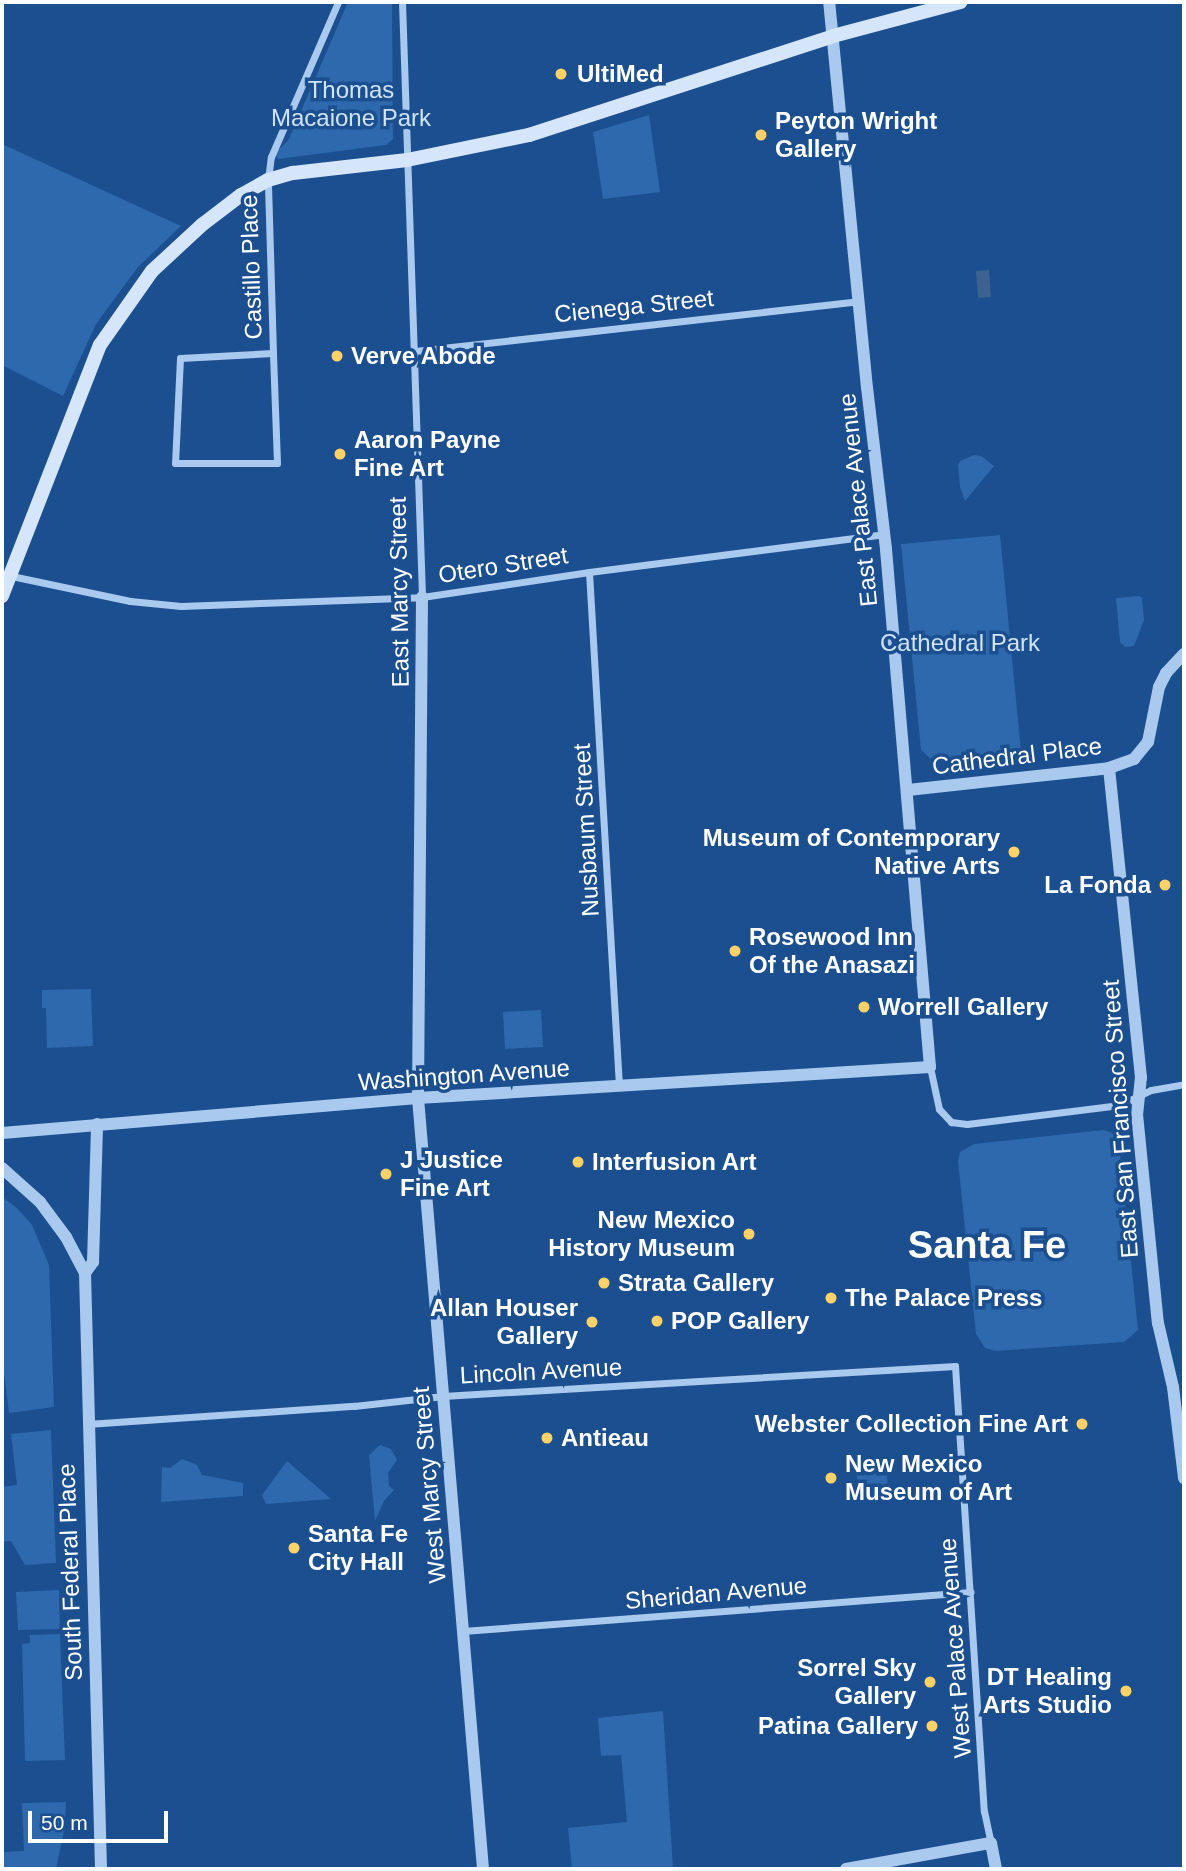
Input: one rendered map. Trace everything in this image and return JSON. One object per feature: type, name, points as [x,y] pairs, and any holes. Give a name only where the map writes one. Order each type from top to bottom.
[{"type":"main road","points":[[2,596],[5,575],[87,372],[116,319],[146,278],[179,244],[241,195],[268,180],[293,173],[407,160],[529,135],[832,36],[961,2]]},
{"type":"street","name":"Castillo Place","points":[[273,353],[180,358],[175,463],[277,463],[268,180],[271,157],[338,2]]},
{"type":"street","name":"East Marcy Street","points":[[402,2],[422,597],[418,1098]]},
{"type":"street","name":"East Palace Avenue","points":[[829,2],[884,534],[930,1067],[939,1109],[944,1118],[967,1124],[1108,1107],[1139,1097]]},
{"type":"street","name":"Cienega Street","points":[[415,351],[858,301]]},
{"type":"street","name":"Otero Street","points":[[5,575],[130,601],[181,606],[422,597],[589,572],[884,534]]},
{"type":"street","name":"Nusbaum Street","points":[[589,572],[619,1086]]},
{"type":"street","name":"Cathedral Place","points":[[908,790],[1109,768],[1134,759],[1142,752],[1151,732],[1159,688],[1166,673],[1184,654]]},
{"type":"street","name":"East San Francisco Street","points":[[1109,768],[1141,1077],[1137,1114],[1158,1323],[1171,1373],[1184,1469]]},
{"type":"street","name":"Washington Avenue","points":[[2,1133],[418,1098],[930,1067]]},
{"type":"street","points":[[1139,1097],[1151,1090],[1184,1084]]},
{"type":"street","name":"West Marcy Street","points":[[418,1098],[483,1869]]},
{"type":"street","points":[[2,1168],[27,1188],[57,1223],[85,1273],[93,1262],[97,1124]]},
{"type":"street","name":"South Federal Place","points":[[85,1273],[101,1869]]},
{"type":"street","name":"Lincoln Avenue","points":[[87,1424],[341,1407],[443,1396],[955,1366]]},
{"type":"street","name":"West Palace Avenue","points":[[955,1366],[984,1811],[991,1843]]},
{"type":"street","name":"Sheridan Avenue","points":[[463,1631],[971,1592]]},
{"type":"street","points":[[846,1869],[991,1843],[996,1869]]},
{"type":"green space","name":"Thomas Macaione Park","points":[[348,2],[392,2],[393,139],[386,145],[278,159],[276,153],[289,139]]},
{"type":"green space","points":[[649,115],[660,192],[603,199],[593,132]]},
{"type":"green space","points":[[2,144],[181,226],[138,267],[96,324],[63,396],[2,365]]},
{"type":"green space","points":[[974,455],[981,456],[994,466],[965,501],[960,487],[958,465],[960,461]]},
{"type":"green space","name":"Cathedral Park","points":[[1000,535],[1021,751],[932,760],[921,750],[901,544]]},
{"type":"green space","points":[[1116,598],[1142,598],[1144,620],[1134,646],[1125,647],[1120,642]]},
{"type":"green space","points":[[91,989],[93,1046],[47,1048],[46,1008],[42,1008],[42,990]]},
{"type":"green space","points":[[541,1010],[543,1047],[505,1049],[503,1012]]},
{"type":"green space","points":[[1103,1130],[1112,1133],[1119,1144],[1138,1330],[1124,1342],[995,1351],[985,1348],[976,1334],[958,1161],[960,1152],[974,1144]]},
{"type":"green space","points":[[2,1197],[17,1208],[32,1225],[49,1265],[54,1407],[9,1413],[2,1357]]},
{"type":"green space","points":[[51,1430],[56,1563],[25,1565],[11,1541],[2,1542],[2,1487],[17,1485],[11,1434]]},
{"type":"green space","points":[[380,1445],[391,1449],[397,1460],[388,1473],[389,1486],[394,1490],[384,1501],[375,1521],[369,1455]]},
{"type":"green space","points":[[886,1456],[888,1495],[858,1497],[856,1458]]},
{"type":"green space","points":[[182,1459],[197,1465],[202,1475],[243,1483],[243,1496],[161,1502],[162,1467],[170,1468]]},
{"type":"green space","points":[[287,1461],[331,1499],[266,1504],[262,1495]]},
{"type":"green space","points":[[59,1590],[60,1629],[18,1630],[16,1592]]},
{"type":"green space","points":[[60,1634],[65,1760],[25,1761],[22,1644],[30,1643],[30,1635]]},
{"type":"green space","points":[[663,1711],[673,1868],[572,1869],[568,1828],[627,1822],[621,1755],[601,1756],[598,1718]]},
{"type":"green space","points":[[66,1802],[65,1826],[56,1869],[2,1869],[2,1852],[24,1851],[22,1803]]},
{"type":"shaded area","points":[[989,270],[991,297],[978,298],[976,271]]},
{"type":"place","name":"UltiMed","points":[[561,74]]},
{"type":"place","name":"Peyton Wright Gallery","points":[[761,135]]},
{"type":"place","name":"Verve Abode","points":[[337,356]]},
{"type":"place","name":"Aaron Payne Fine Art","points":[[340,454]]},
{"type":"place","name":"Museum of Contemporary Native Arts","points":[[1014,852]]},
{"type":"place","name":"La Fonda","points":[[1165,885]]},
{"type":"place","name":"Rosewood Inn Of the Anasazi","points":[[735,951]]},
{"type":"place","name":"Worrell Gallery","points":[[864,1007]]},
{"type":"place","name":"Interfusion Art","points":[[578,1162]]},
{"type":"place","name":"J Justice Fine Art","points":[[386,1174]]},
{"type":"place","name":"New Mexico History Museum","points":[[749,1234]]},
{"type":"place","name":"Strata Gallery","points":[[604,1283]]},
{"type":"place","name":"The Palace Press","points":[[831,1298]]},
{"type":"place","name":"POP Gallery","points":[[657,1321]]},
{"type":"place","name":"Allan Houser Gallery","points":[[592,1322]]},
{"type":"place","name":"Webster Collection Fine Art","points":[[1082,1424]]},
{"type":"place","name":"Antieau","points":[[547,1438]]},
{"type":"place","name":"New Mexico Museum of Art","points":[[831,1478]]},
{"type":"place","name":"Santa Fe City Hall","points":[[294,1548]]},
{"type":"place","name":"Sorrel Sky Gallery","points":[[930,1682]]},
{"type":"place","name":"DT Healing Arts Studio","points":[[1126,1691]]},
{"type":"place","name":"Patina Gallery","points":[[932,1726]]},
{"type":"district","name":"Santa Fe","points":[[987,1246]]}]
